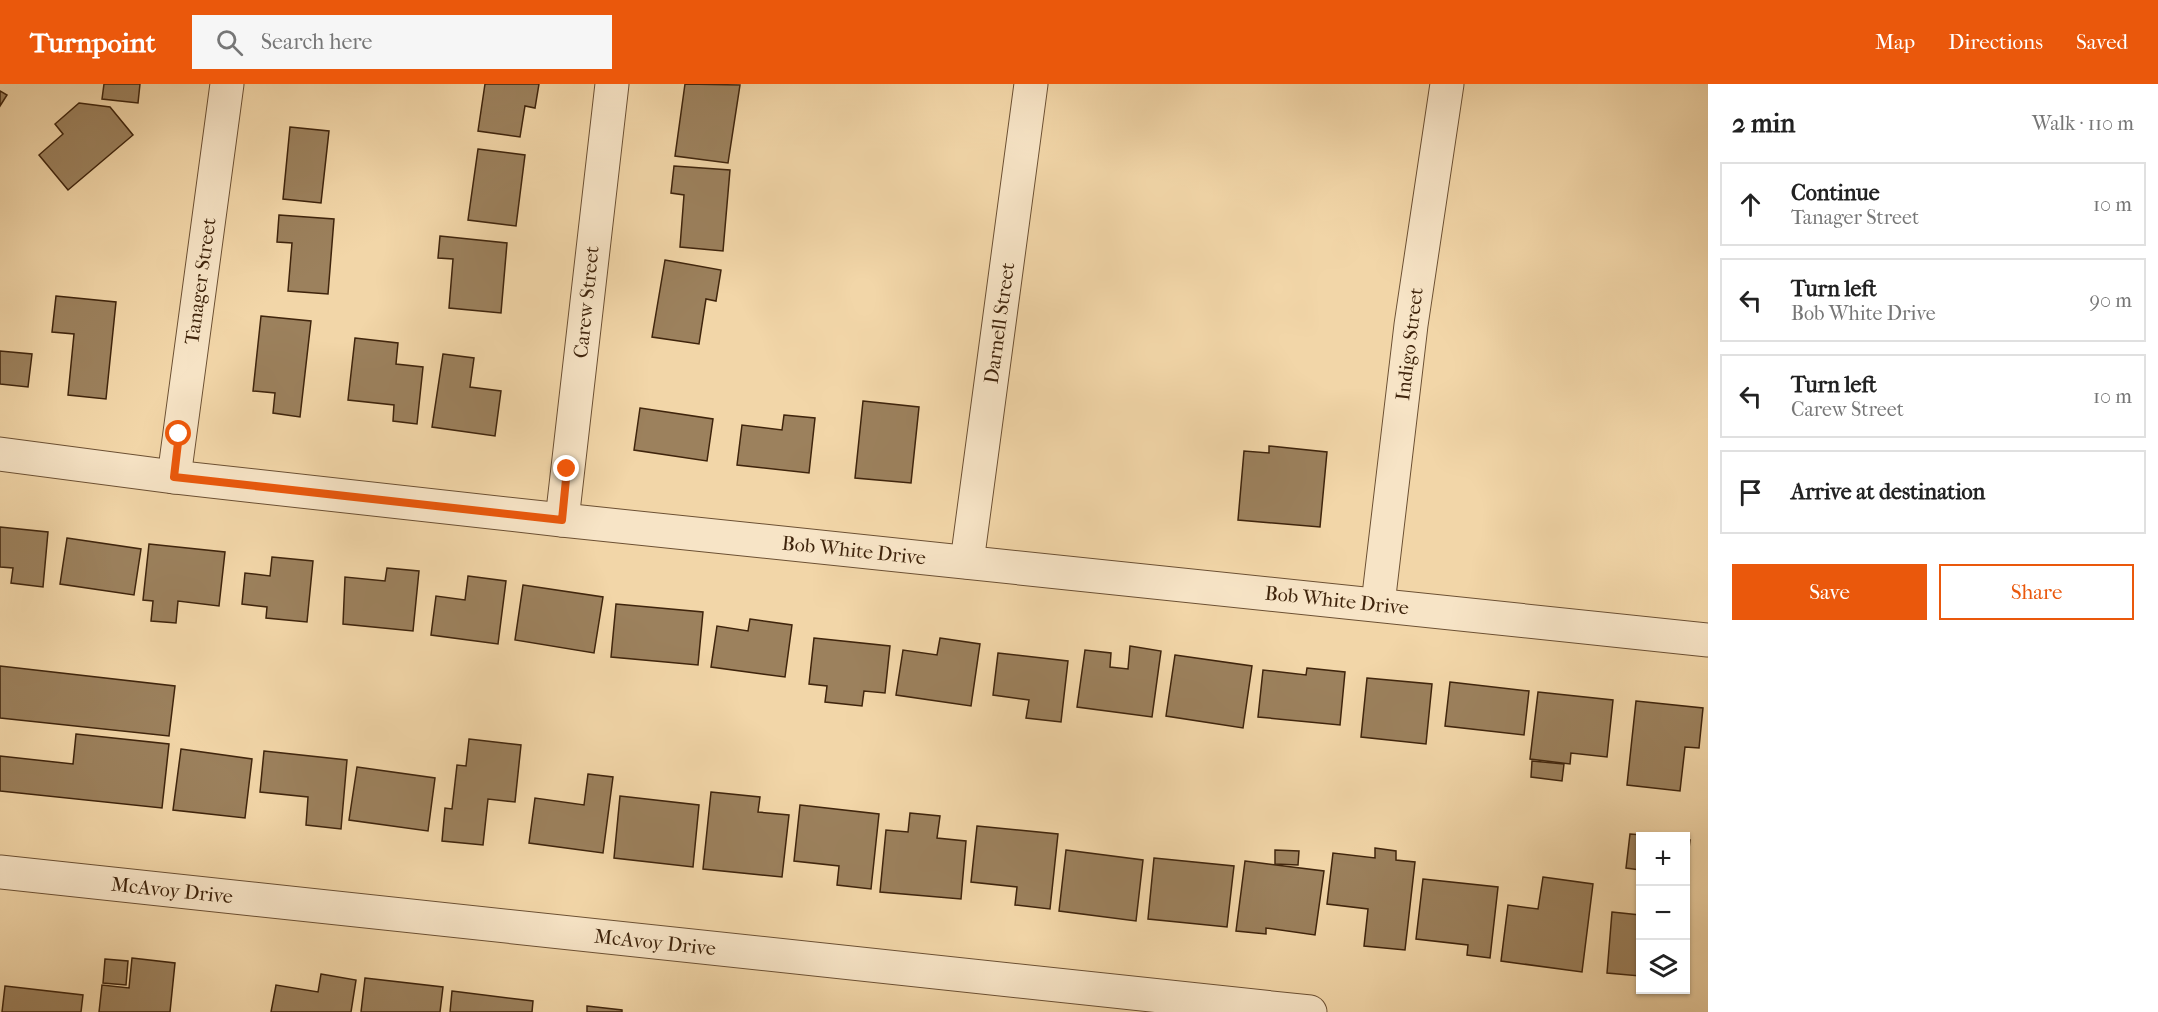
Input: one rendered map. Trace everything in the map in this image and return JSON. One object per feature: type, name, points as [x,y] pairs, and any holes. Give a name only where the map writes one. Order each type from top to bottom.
[{"type":"street","name":"Tanager Street","points":[[174,477],[227,84]]},
{"type":"street","name":"Carew Street","points":[[562,520],[612,84]]},
{"type":"street","name":"Darnell Street","points":[[967,562],[1031,84]]},
{"type":"street","name":"Indigo Street","points":[[1378,604],[1411,325],[1447,84]]},
{"type":"street","name":"Bob White Drive","points":[[0,454],[174,477],[562,520],[1708,640]]},
{"type":"street","name":"McAvoy Drive","points":[[0,872],[1270,1010],[1310,1012]]},
{"type":"building","points":[[104,84],[140,84],[138,103],[102,99]]},
{"type":"building","points":[[485,84],[539,84],[535,108],[525,106],[520,137],[478,131]]},
{"type":"building","points":[[685,84],[740,85],[728,163],[675,156]]},
{"type":"building","points":[[0,91],[7,95],[0,106]]},
{"type":"building","points":[[79,103],[110,107],[133,135],[68,190],[39,155],[63,134],[55,124]]},
{"type":"building","points":[[290,127],[329,131],[321,203],[283,199]]},
{"type":"building","points":[[478,149],[525,155],[516,226],[468,220]]},
{"type":"building","points":[[674,166],[730,170],[723,251],[680,247],[684,195],[671,193]]},
{"type":"building","points":[[279,215],[334,219],[328,294],[288,291],[292,243],[277,242]]},
{"type":"building","points":[[440,236],[507,243],[501,313],[449,308],[453,259],[438,258]]},
{"type":"building","points":[[665,260],[721,270],[716,301],[706,299],[699,344],[652,337]]},
{"type":"building","points":[[56,296],[116,302],[106,399],[68,395],[74,334],[52,332]]},
{"type":"building","points":[[261,316],[311,321],[300,417],[273,413],[275,393],[253,391]]},
{"type":"building","points":[[355,338],[398,343],[396,364],[423,367],[417,424],[393,421],[394,405],[348,400]]},
{"type":"building","points":[[0,351],[32,354],[28,387],[0,384]]},
{"type":"building","points":[[443,354],[474,358],[470,387],[501,391],[495,436],[432,427]]},
{"type":"building","points":[[863,401],[919,407],[911,483],[855,478]]},
{"type":"building","points":[[640,408],[713,419],[707,461],[634,450]]},
{"type":"building","points":[[784,415],[815,418],[809,473],[737,465],[742,425],[782,430]]},
{"type":"building","points":[[1269,446],[1327,452],[1320,527],[1238,520],[1244,451],[1269,453]]},
{"type":"building","points":[[0,527],[48,532],[43,587],[11,583],[13,568],[0,567]]},
{"type":"building","points":[[67,538],[141,549],[134,595],[60,584]]},
{"type":"building","points":[[149,544],[225,552],[219,606],[178,601],[176,623],[151,621],[153,601],[143,600]]},
{"type":"building","points":[[272,557],[313,561],[307,622],[266,618],[267,607],[242,604],[245,573],[270,576]]},
{"type":"building","points":[[387,568],[419,571],[413,631],[343,624],[345,577],[385,581]]},
{"type":"building","points":[[468,576],[506,581],[498,644],[431,635],[436,596],[465,600]]},
{"type":"building","points":[[523,585],[603,597],[594,653],[515,640]]},
{"type":"building","points":[[616,604],[703,612],[698,665],[611,657]]},
{"type":"building","points":[[750,619],[792,625],[785,677],[711,667],[717,626],[748,631]]},
{"type":"building","points":[[814,638],[890,646],[885,693],[864,691],[862,706],[825,702],[827,686],[809,684]]},
{"type":"building","points":[[940,638],[980,644],[971,706],[896,695],[903,650],[937,655]]},
{"type":"building","points":[[1130,646],[1161,651],[1152,717],[1077,707],[1085,650],[1111,653],[1110,667],[1128,669]]},
{"type":"building","points":[[998,653],[1068,661],[1061,722],[1026,718],[1029,700],[993,695]]},
{"type":"building","points":[[1175,655],[1252,666],[1243,728],[1166,716]]},
{"type":"building","points":[[0,666],[175,686],[169,736],[0,718]]},
{"type":"building","points":[[1307,668],[1345,672],[1340,725],[1258,717],[1263,670],[1306,675]]},
{"type":"building","points":[[1367,678],[1432,684],[1426,744],[1361,737]]},
{"type":"building","points":[[1450,682],[1529,691],[1524,735],[1445,726]]},
{"type":"building","points":[[1538,692],[1613,700],[1607,757],[1571,753],[1570,764],[1530,759]]},
{"type":"building","points":[[1636,701],[1703,708],[1699,748],[1685,747],[1680,791],[1627,785]]},
{"type":"building","points":[[76,734],[169,744],[162,808],[0,791],[0,756],[73,764]]},
{"type":"building","points":[[469,739],[521,745],[515,802],[488,799],[483,845],[442,841],[445,808],[452,809],[457,765],[466,766]]},
{"type":"building","points":[[181,749],[252,759],[245,818],[173,810]]},
{"type":"building","points":[[264,751],[347,760],[341,829],[306,825],[308,797],[260,792]]},
{"type":"building","points":[[1532,761],[1564,764],[1562,781],[1531,777]]},
{"type":"building","points":[[357,767],[435,778],[428,831],[349,820]]},
{"type":"building","points":[[588,774],[613,777],[603,853],[529,843],[535,798],[584,805]]},
{"type":"building","points":[[711,792],[760,797],[758,812],[789,815],[782,877],[703,869]]},
{"type":"building","points":[[620,796],[699,805],[693,867],[614,858]]},
{"type":"building","points":[[800,805],[879,814],[871,889],[837,885],[839,866],[794,861]]},
{"type":"building","points":[[910,813],[940,816],[937,838],[966,841],[961,899],[880,892],[886,830],[908,832]]},
{"type":"building","points":[[977,826],[1058,834],[1050,909],[1015,905],[1017,887],[971,882]]},
{"type":"building","points":[[1630,834],[1636,834],[1636,869],[1626,868]]},
{"type":"building","points":[[1375,848],[1396,851],[1396,860],[1415,862],[1405,950],[1364,946],[1368,909],[1327,904],[1333,853],[1375,858]]},
{"type":"building","points":[[1066,850],[1143,860],[1136,921],[1059,911]]},
{"type":"building","points":[[1275,850],[1299,851],[1298,865],[1275,864]]},
{"type":"building","points":[[1154,858],[1234,866],[1227,927],[1148,919]]},
{"type":"building","points":[[1245,861],[1324,871],[1315,935],[1266,928],[1266,934],[1236,931]]},
{"type":"building","points":[[1543,877],[1593,884],[1582,972],[1501,961],[1508,905],[1538,909]]},
{"type":"building","points":[[1423,879],[1498,887],[1490,958],[1467,955],[1468,945],[1416,939]]},
{"type":"building","points":[[1612,912],[1636,915],[1636,976],[1607,973]]},
{"type":"building","points":[[132,958],[175,963],[170,1012],[99,1012],[102,985],[129,988]]},
{"type":"building","points":[[105,959],[128,961],[126,985],[103,983]]},
{"type":"building","points":[[321,974],[356,980],[351,1012],[271,1012],[276,985],[318,992]]},
{"type":"building","points":[[365,978],[443,987],[440,1012],[361,1012]]},
{"type":"building","points":[[5,986],[83,995],[81,1012],[2,1012]]},
{"type":"building","points":[[452,991],[533,1001],[532,1012],[450,1012]]},
{"type":"building","points":[[587,1006],[622,1010],[622,1012],[587,1012]]},
{"type":"route","points":[[179,434],[174,477],[562,520],[567,469]]}]
